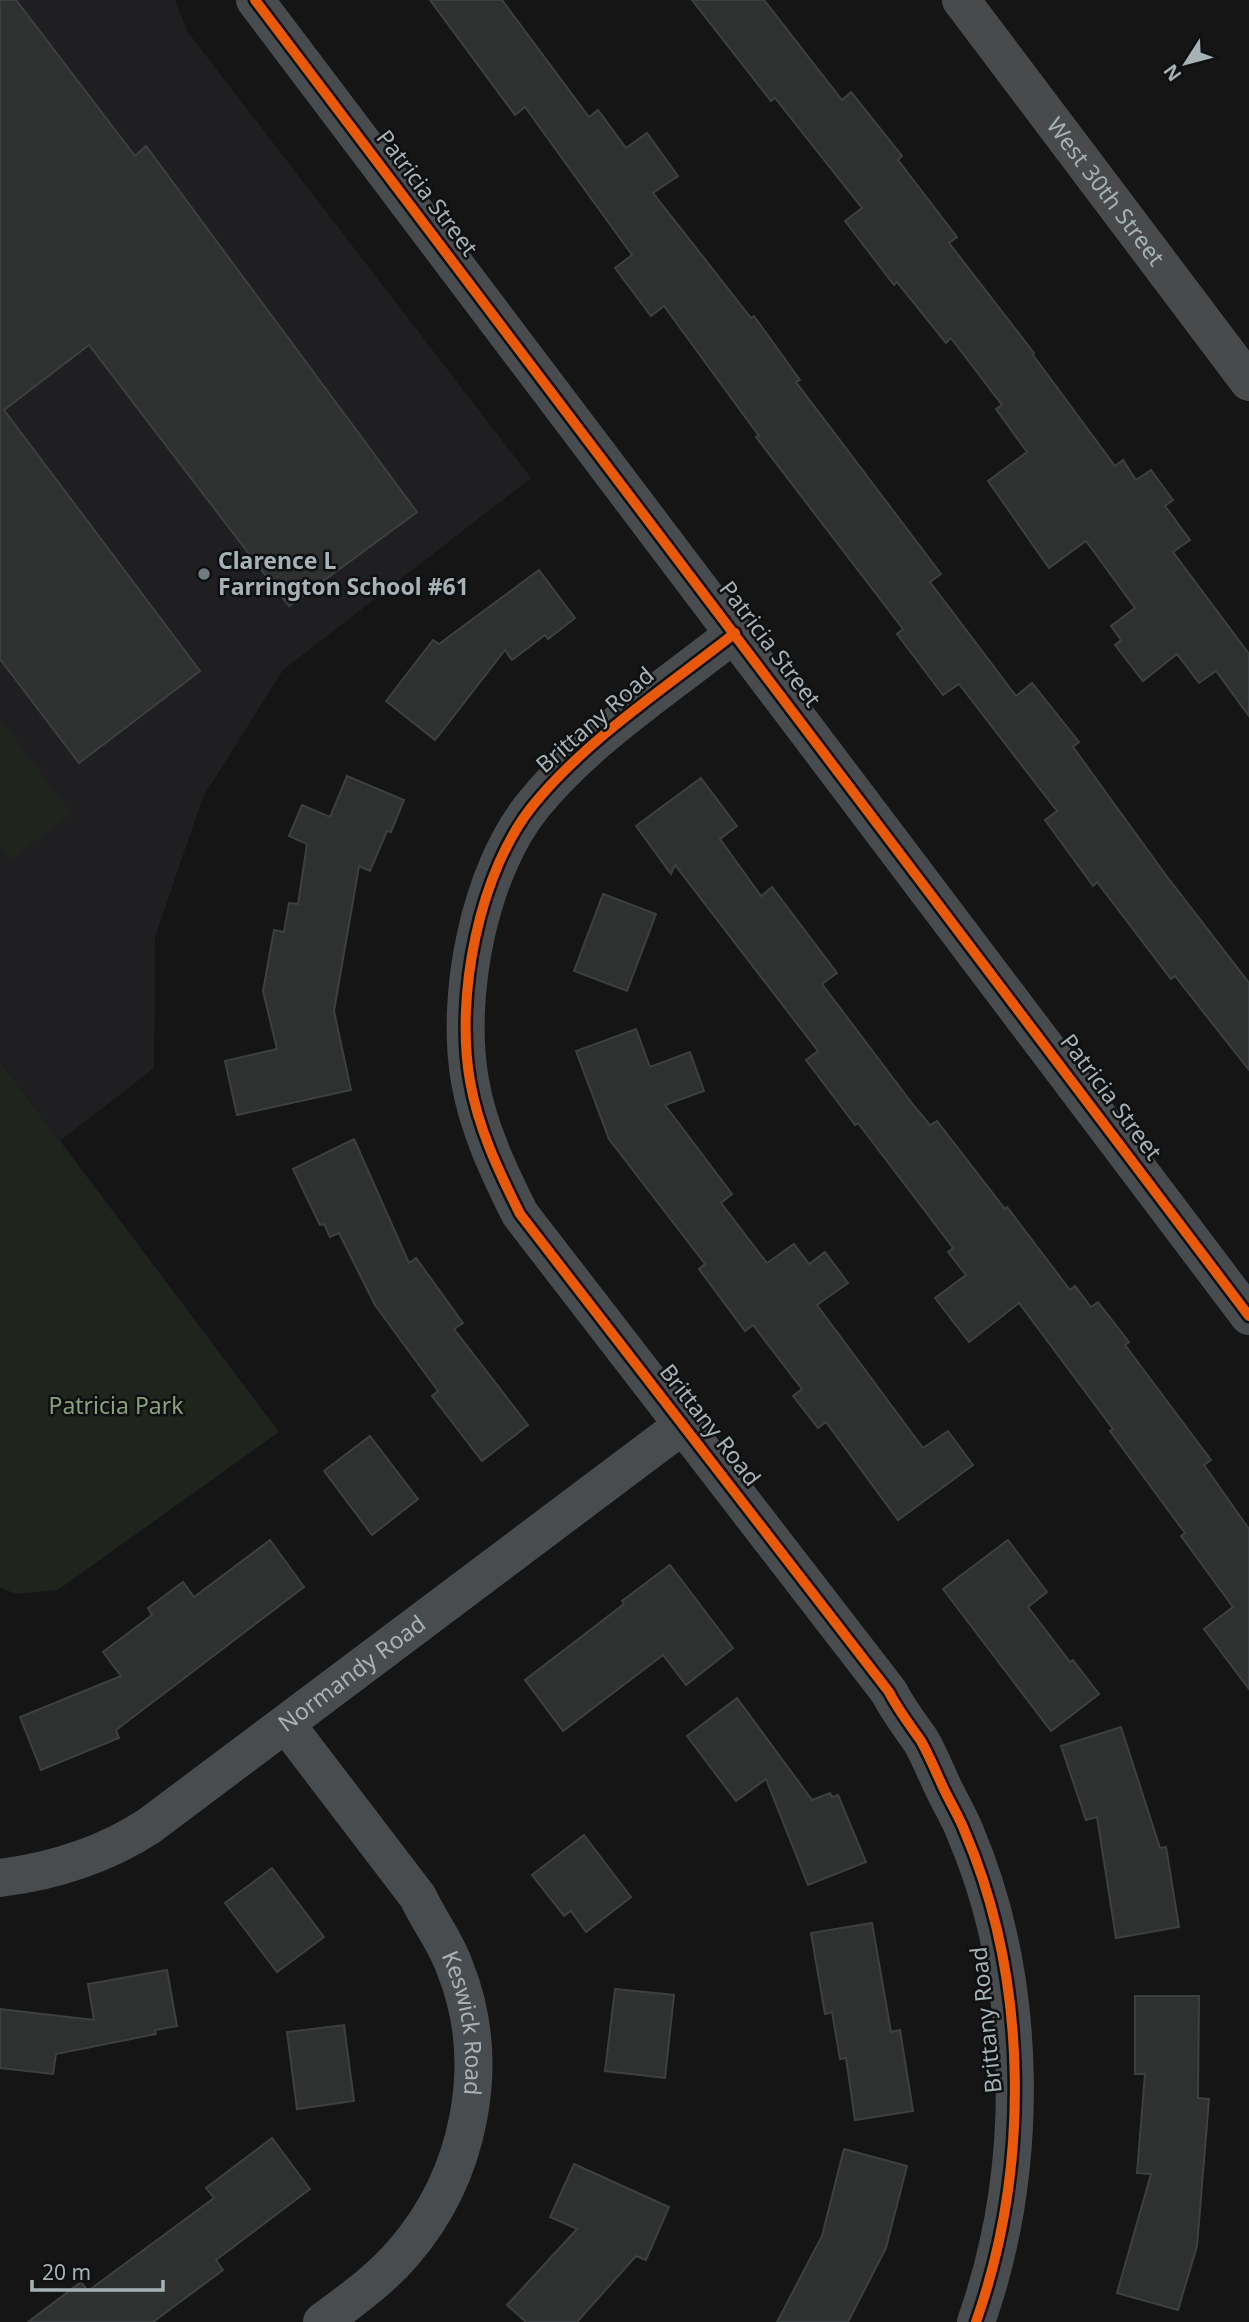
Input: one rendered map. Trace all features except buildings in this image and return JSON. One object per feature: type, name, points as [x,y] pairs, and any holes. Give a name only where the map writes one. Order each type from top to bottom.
[{"type":"main road","name":"West 30th Street","points":[[961,0],[1249,382]]},
{"type":"street","name":"Patricia Street","points":[[255,0],[1249,1316]]},
{"type":"street","name":"Brittany Road","points":[[735,633],[575,759],[526,815],[507,846],[489,884],[477,935],[467,1001],[466,1042],[470,1083],[493,1160],[520,1214],[889,1692],[898,1711],[922,1743],[966,1833],[997,1928],[999,1949],[1005,1967],[1016,2067],[1016,2107],[1006,2207],[998,2246],[976,2322]]},
{"type":"street","name":"Normandy Road","points":[[0,1878],[34,1874],[64,1866],[94,1856],[129,1839],[683,1425]]},
{"type":"street","name":"Keswick Road","points":[[286,1724],[418,1897],[438,1932],[456,1968],[467,2006],[474,2066],[468,2126],[456,2165],[440,2201],[417,2236],[390,2267],[322,2322]]},
{"type":"shaded area","name":"Clarence L Farrington School #61","points":[[0,0],[175,0],[187,31],[531,478],[283,670],[203,797],[155,937],[154,1068],[60,1141],[0,1061]]},
{"type":"green space","points":[[0,719],[72,814],[11,860],[0,846]]},
{"type":"green space","name":"Patricia Park","points":[[0,1061],[279,1432],[58,1590],[15,1594],[0,1587]]},
{"type":"cycle path","points":[[255,0],[1249,1316]]},
{"type":"cycle path","points":[[735,633],[579,757],[534,804],[515,832],[486,899],[469,974],[466,1047],[470,1081],[484,1133],[520,1214],[889,1692],[924,1746],[963,1826],[986,1890],[1001,1950],[1011,2013],[1015,2076],[1013,2139],[1006,2202],[994,2263],[976,2322]]},
{"type":"place","name":"Clarence L Farrington School #61","points":[[204,574]]}]
